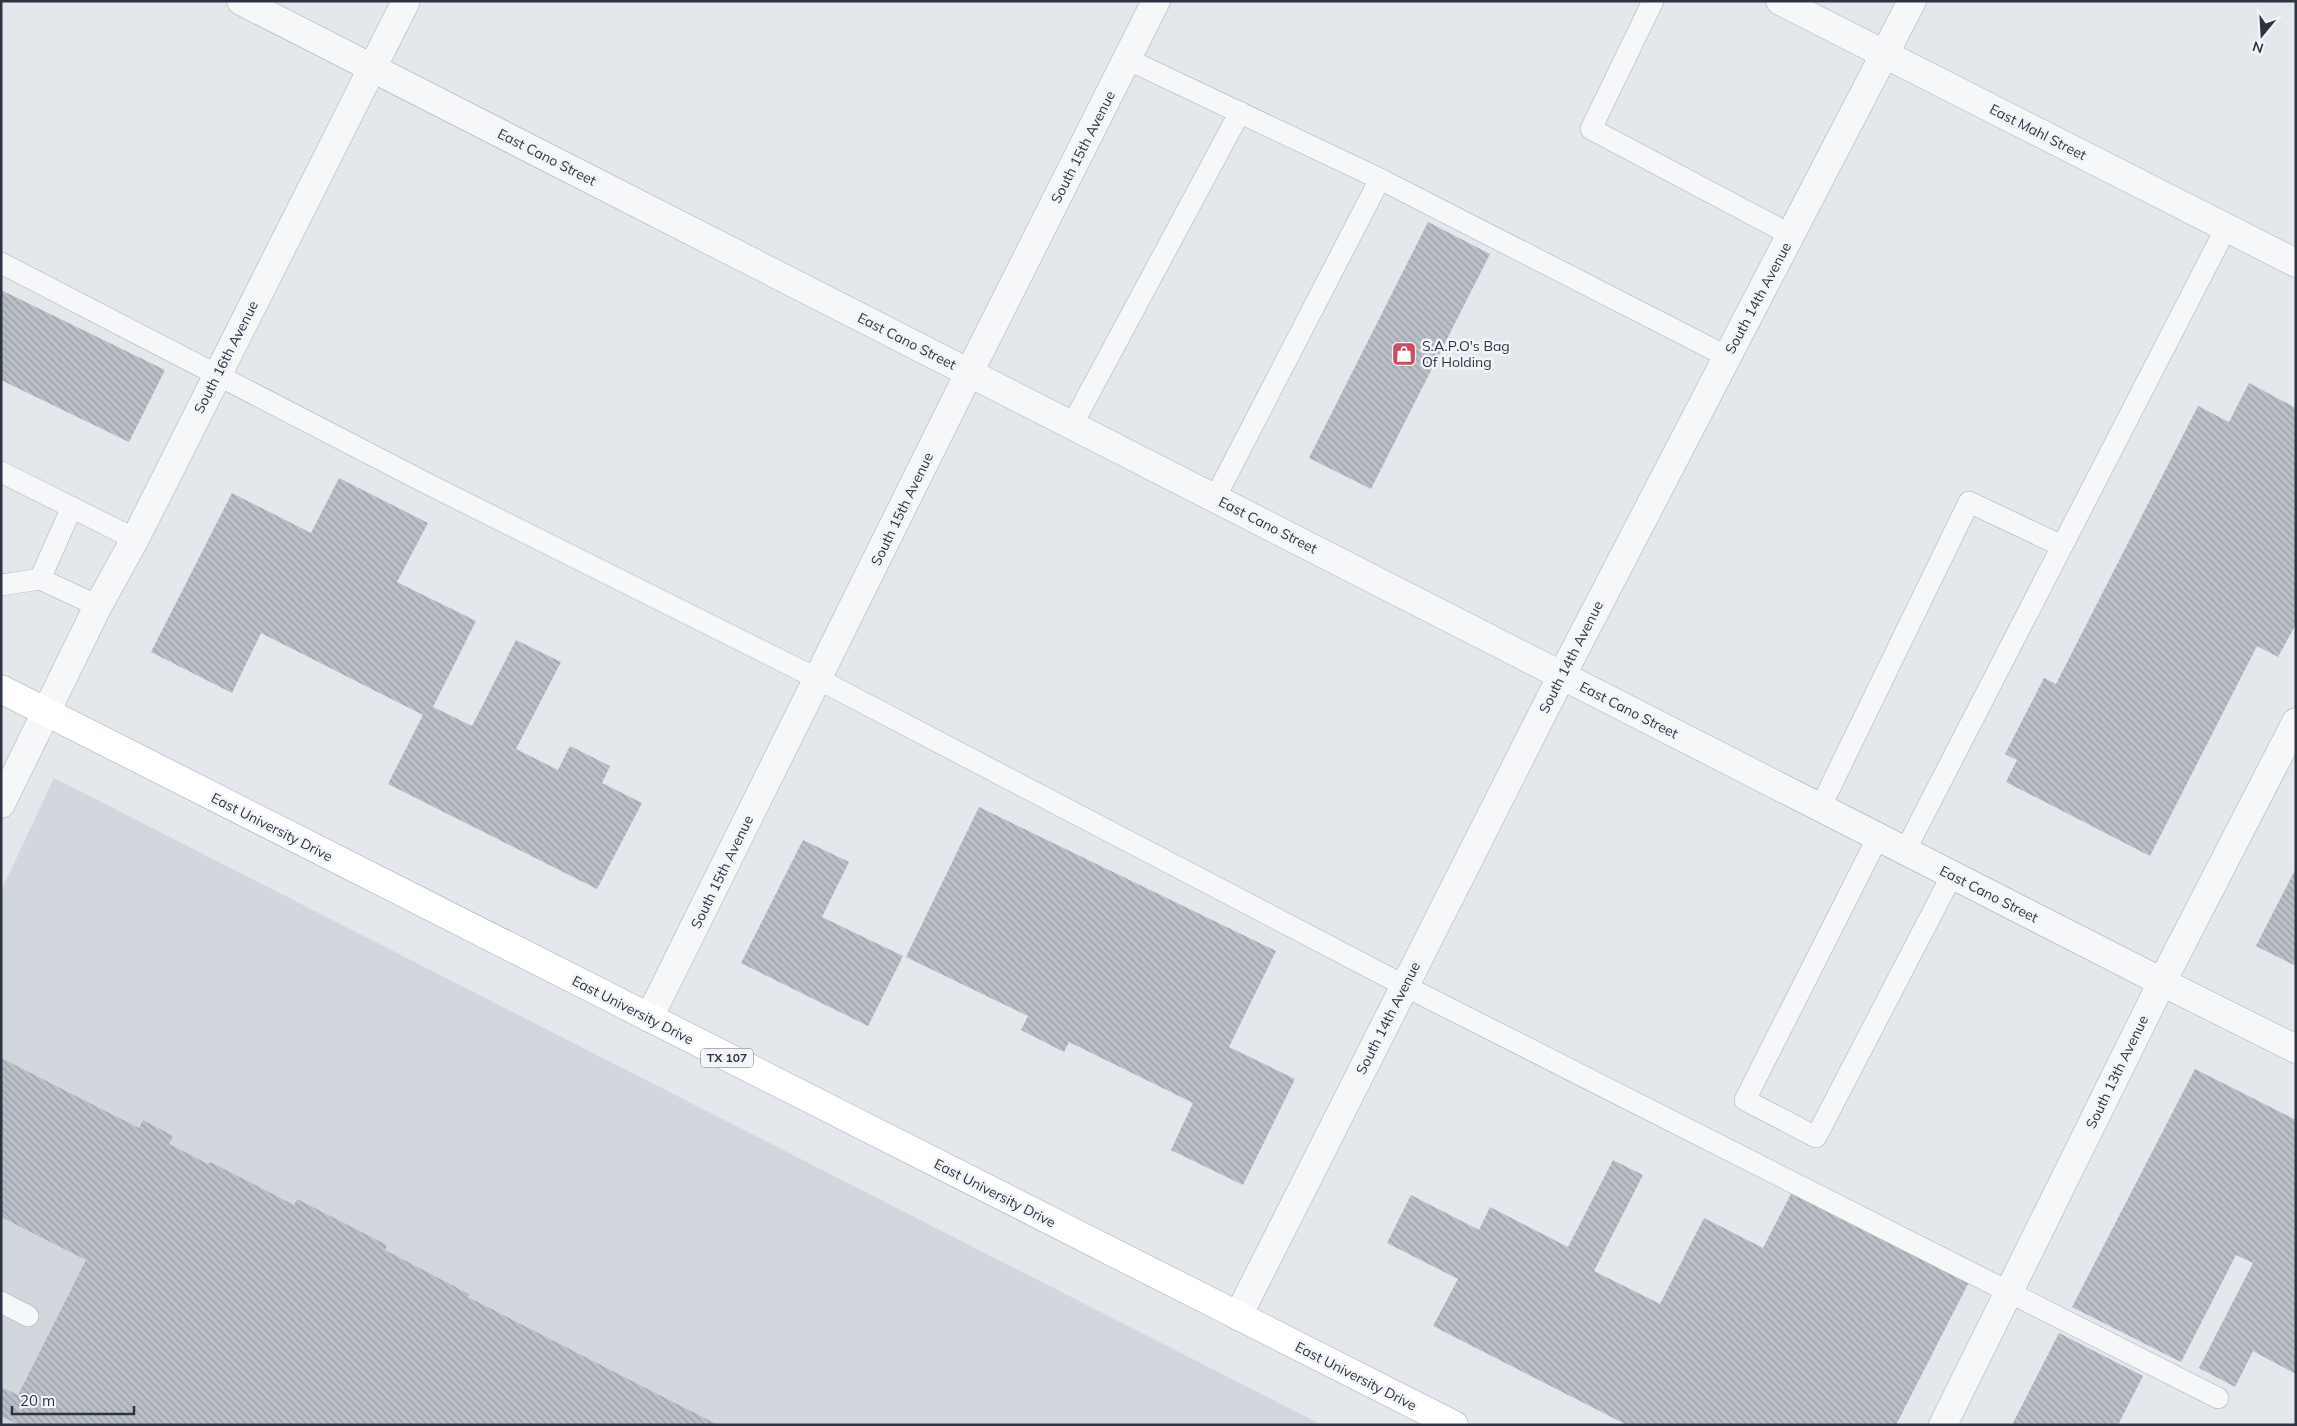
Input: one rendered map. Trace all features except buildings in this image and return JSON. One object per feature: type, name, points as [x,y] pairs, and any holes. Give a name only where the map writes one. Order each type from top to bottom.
[{"type":"main road","name":"East University Drive","points":[[1,689],[1454,1425]]},
{"type":"street","name":"East Cano Street","points":[[241,1],[1820,808],[2296,1048]]},
{"type":"street","name":"South 16th Avenue","points":[[1,804],[98,606],[135,539],[406,1]]},
{"type":"street","name":"South 15th Avenue","points":[[649,1018],[1156,1]]},
{"type":"street","name":"East Mahl Street","points":[[1780,1],[2296,264]]},
{"type":"street","name":"South 14th Avenue","points":[[1238,1316],[1562,675],[1886,55],[1912,1]]},
{"type":"street","name":"South 13th Avenue","points":[[1943,1425],[2162,982],[2296,722]]},
{"type":"lane","points":[[1653,1],[1591,129],[1791,235]]},
{"type":"lane","points":[[1127,59],[1380,179],[1728,356]]},
{"type":"lane","points":[[1072,426],[1240,112]]},
{"type":"lane","points":[[1215,498],[1380,179]]},
{"type":"lane","points":[[1905,851],[2226,228]]},
{"type":"lane","points":[[1,263],[424,482],[818,679],[1405,986],[2218,1398]]},
{"type":"lane","points":[[1,472],[135,539]]},
{"type":"lane","points":[[1820,808],[1969,502],[2062,546]]},
{"type":"lane","points":[[40,579],[72,507]]},
{"type":"lane","points":[[1,585],[40,579],[98,606]]},
{"type":"lane","points":[[1878,837],[1745,1100],[1816,1137],[1952,875]]},
{"type":"lane","points":[[1,1302],[28,1316]]},
{"type":"shaded area","points":[[54,778],[1322,1425],[1,1425],[1,891]]},
{"type":"place","name":"S.A.P.O's Bag Of Holding","points":[[1404,354]]}]
